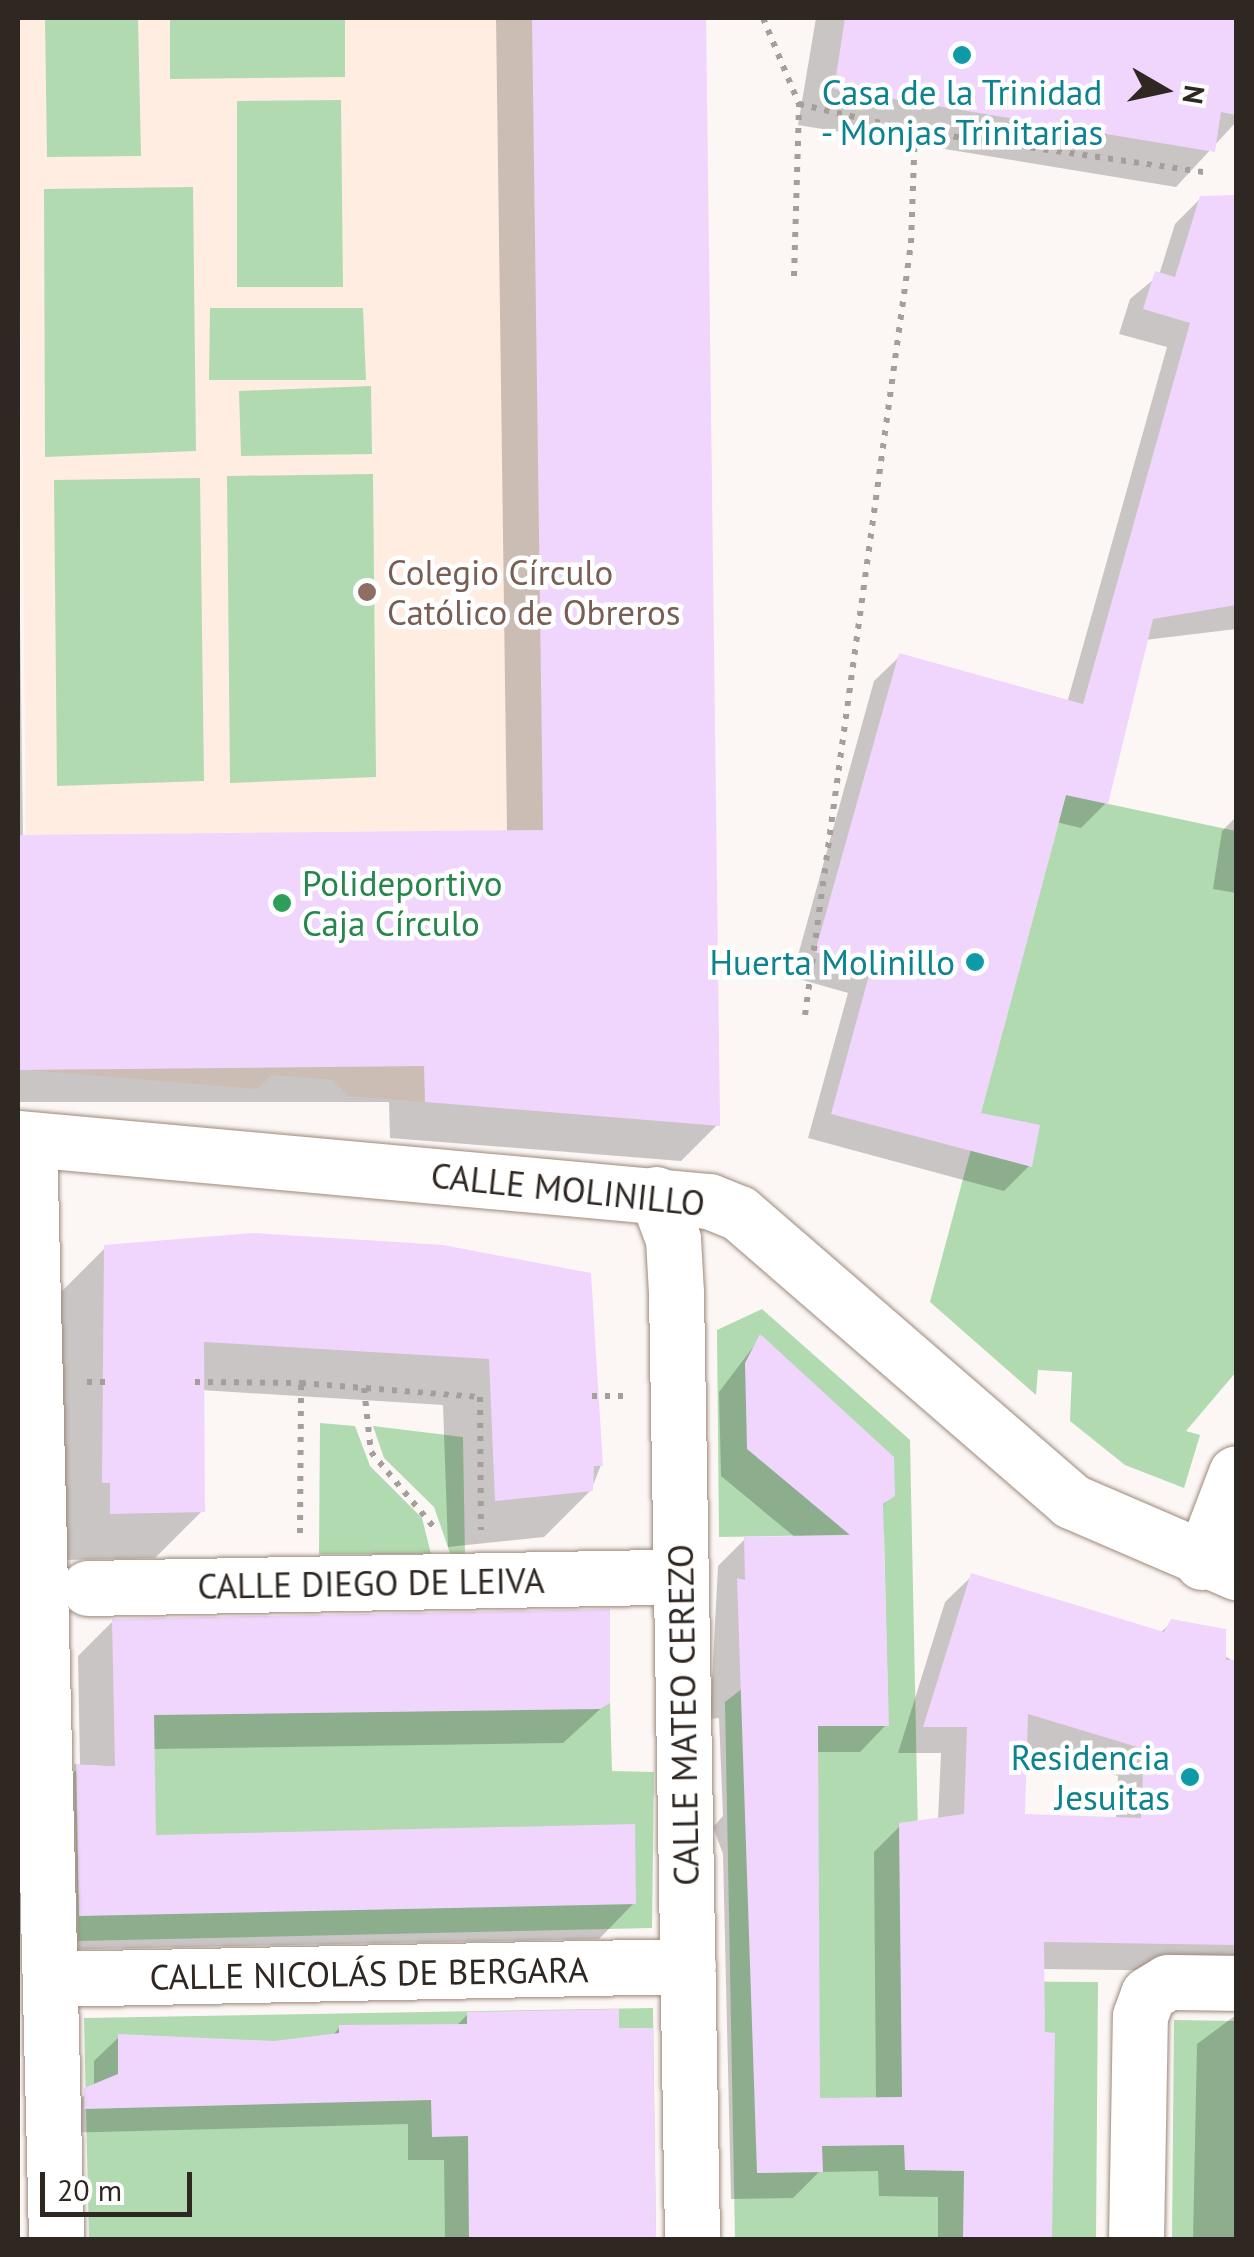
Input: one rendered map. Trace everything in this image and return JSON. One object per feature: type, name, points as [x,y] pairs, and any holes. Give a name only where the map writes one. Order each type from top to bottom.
[{"type":"street","name":"CALLE MOLINILLO","points":[[23,1139],[656,1194],[739,1213],[1071,1501],[1219,1567]]},
{"type":"street","points":[[23,1139],[56,2240]]},
{"type":"street","name":"CALLE MATEO CEREZO","points":[[656,1194],[673,1239],[676,1292],[692,2240]]},
{"type":"street","points":[[1219,1567],[1236,1472]]},
{"type":"street","name":"CALLE DIEGO DE LEIVA","points":[[88,1588],[654,1577]]},
{"type":"street","name":"CALLE NICOLÁS DE BERGARA","points":[[50,1979],[688,1966]]},
{"type":"street","points":[[1136,2240],[1140,2016],[1148,1994],[1168,1982],[1236,1983]]},
{"type":"path","points":[[763,18],[799,104],[794,276]]},
{"type":"path","points":[[799,104],[916,131],[1204,172]]},
{"type":"path","points":[[804,1015],[910,243],[916,131]]},
{"type":"path","points":[[80,1364],[82,1401]]},
{"type":"path","points":[[81,1382],[108,1382]]},
{"type":"path","points":[[195,1382],[301,1383],[494,1396]]},
{"type":"path","points":[[300,1584],[301,1383]]},
{"type":"path","points":[[364,1388],[364,1436],[434,1524],[463,1581]]},
{"type":"path","points":[[463,1581],[480,1397]]},
{"type":"shaded area","name":"Colegio Círculo Católico de Obreros","points":[[18,18],[706,18],[720,1126],[348,1096],[333,1080],[272,1075],[257,1089],[28,1070]]},
{"type":"green space","points":[[45,18],[138,18],[141,156],[47,157]]},
{"type":"green space","points":[[170,18],[345,18],[345,77],[170,79]]},
{"type":"green space","points":[[341,100],[343,287],[237,287],[237,101]]},
{"type":"green space","points":[[193,187],[196,451],[45,457],[44,189]]},
{"type":"green space","points":[[210,308],[363,308],[366,380],[209,380]]},
{"type":"green space","points":[[371,386],[372,454],[241,456],[239,391]]},
{"type":"green space","points":[[373,474],[376,777],[230,783],[227,476]]},
{"type":"green space","points":[[200,478],[204,781],[57,786],[54,480]]},
{"type":"green space","points":[[1066,795],[1236,831],[1236,1372],[1186,1431],[1200,1435],[1184,1488],[1125,1465],[1070,1421],[1072,1372],[1038,1370],[1036,1395],[930,1302]]},
{"type":"green space","points":[[762,1309],[910,1440],[921,1981],[1098,1982],[1096,2239],[735,2239],[725,1702],[743,1688],[888,1706],[884,1534],[719,1537],[717,1330]]},
{"type":"green space","points":[[320,1423],[355,1426],[370,1466],[422,1518],[431,1554],[319,1554]]},
{"type":"green space","points":[[373,1426],[463,1437],[465,1556],[451,1556],[434,1507],[384,1458]]},
{"type":"green space","points":[[610,1703],[612,1771],[654,1772],[652,1928],[78,1941],[74,1764],[116,1766],[130,1715]]},
{"type":"green space","points":[[653,2008],[656,2239],[89,2239],[84,2018]]},
{"type":"green space","points":[[1174,2020],[1236,2021],[1236,2239],[1172,2239]]},
{"type":"building","points":[[532,18],[706,18],[720,1126],[425,1102],[424,1066],[18,1070],[18,835],[543,830]]},
{"type":"building","points":[[845,18],[1236,18],[1236,115],[1221,112],[1215,152],[834,89]]},
{"type":"building","points":[[1236,195],[1236,605],[1153,619],[1108,804],[1066,795],[981,1113],[1040,1125],[1032,1167],[831,1114],[871,968],[815,952],[899,653],[1083,704],[1190,323],[1143,309],[1155,271],[1175,277],[1200,196]]},
{"type":"building","points":[[253,1233],[443,1245],[591,1273],[603,1466],[594,1466],[593,1491],[495,1501],[489,1359],[204,1342],[205,1512],[110,1514],[110,1483],[102,1483],[104,1245]]},
{"type":"building","points":[[760,1334],[894,1457],[895,1496],[883,1504],[889,1726],[818,1726],[820,2098],[902,2097],[899,1823],[964,1814],[967,1727],[923,1727],[971,1573],[1164,1632],[1171,1619],[1226,1629],[1226,1660],[1236,1660],[1236,1945],[1044,1942],[1045,2032],[1055,2033],[1052,2240],[963,2240],[964,2171],[905,2170],[904,2145],[822,2146],[823,2172],[757,2173],[737,1578],[745,1580],[744,1537],[850,1535],[747,1449],[745,1363]],"holes":[[[1028,1714],[1144,1749],[1141,1818],[1025,1814]]]},
{"type":"building","points":[[610,1609],[610,1703],[600,1709],[154,1715],[156,1835],[635,1824],[636,1904],[79,1916],[76,1764],[115,1766],[112,1619]]},
{"type":"building","points":[[619,2009],[619,2028],[653,2028],[656,2240],[469,2240],[468,2136],[432,2137],[431,2100],[84,2109],[84,2088],[118,2074],[118,2034],[274,2041],[339,2033],[339,2025],[467,2024],[467,2012]]},
{"type":"place","name":"Casa de la Trinidad - Monjas Trinitarias","points":[[962,55]]},
{"type":"place","name":"Colegio Círculo Católico de Obreros","points":[[367,592]]},
{"type":"place","name":"Polideportivo Caja Círculo","points":[[282,903]]},
{"type":"place","name":"Huerta Molinillo","points":[[975,962]]},
{"type":"place","name":"Residencia Jesuitas","points":[[1190,1777]]}]
